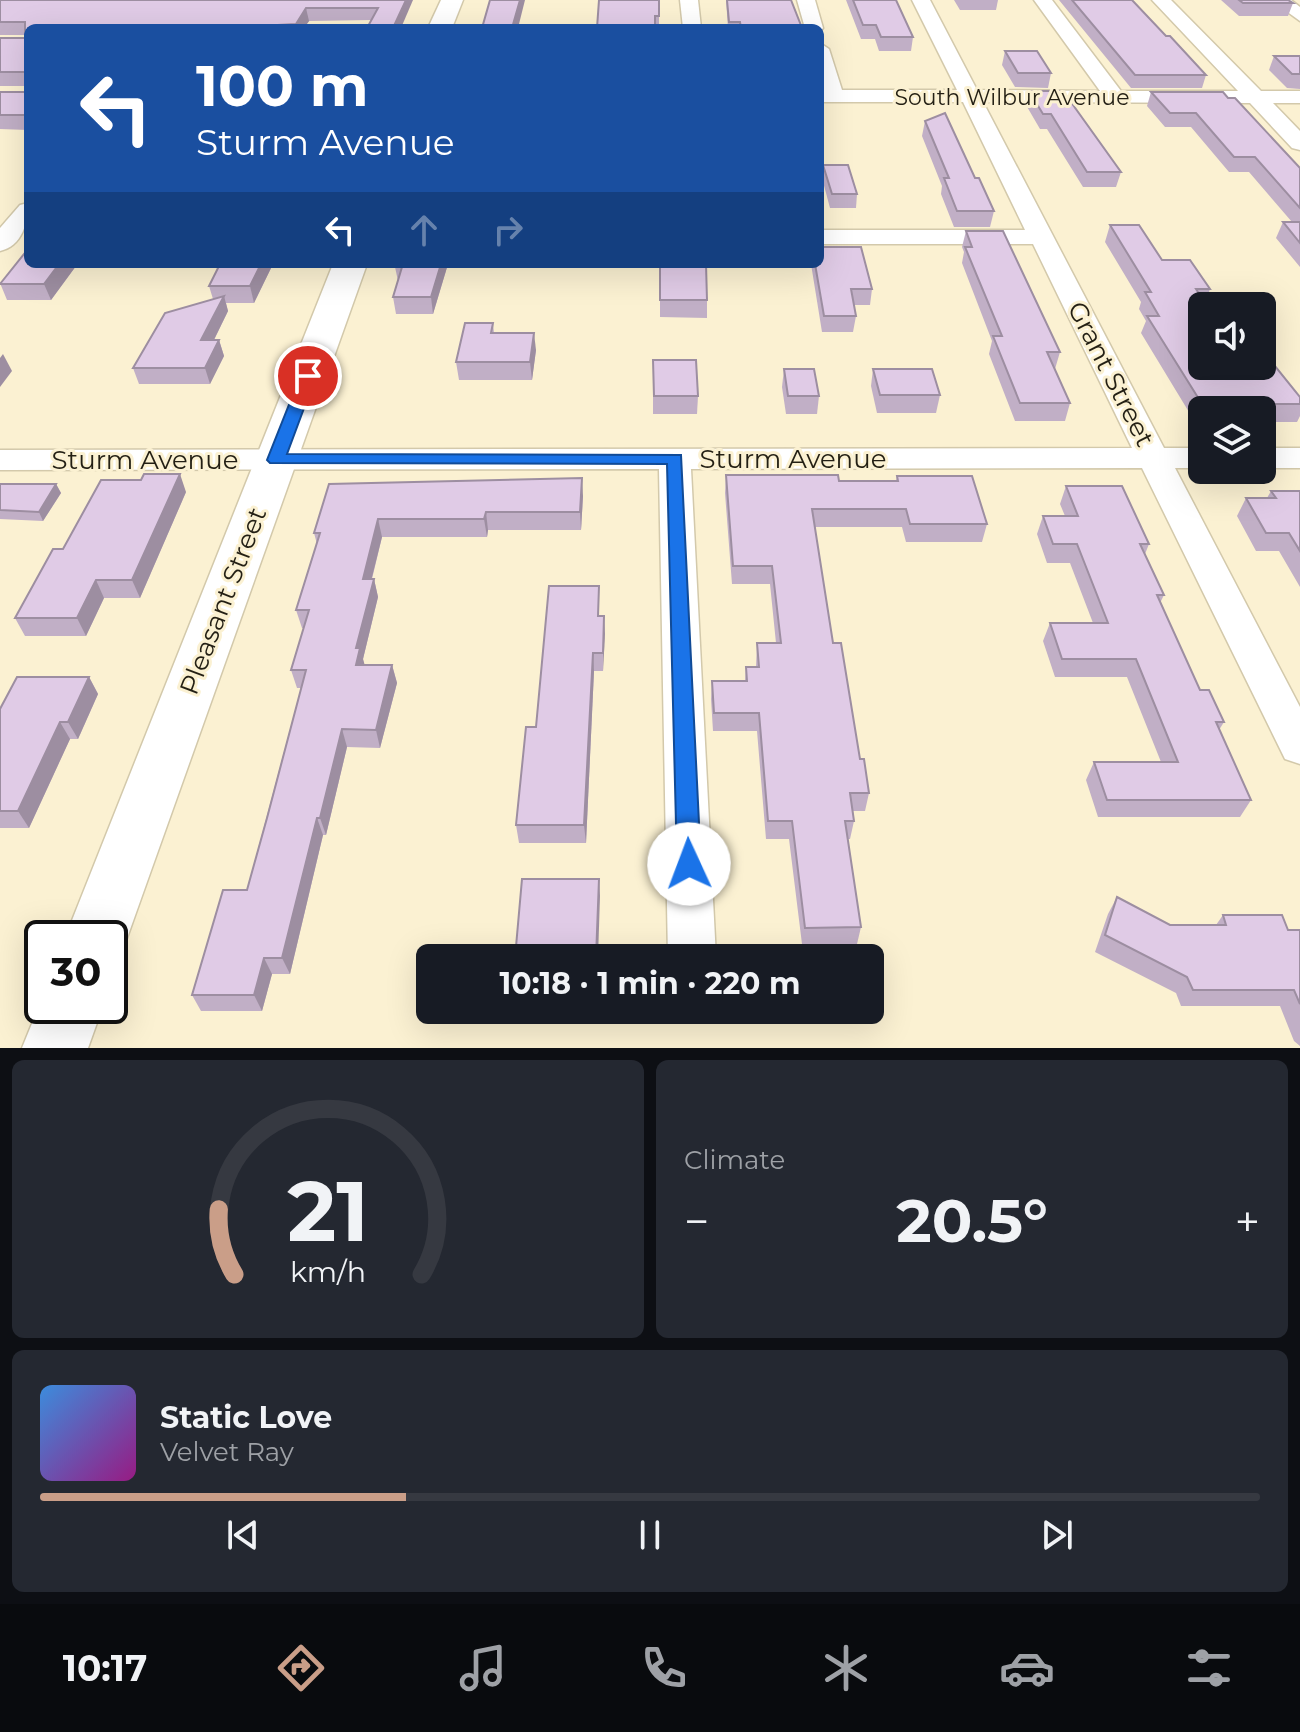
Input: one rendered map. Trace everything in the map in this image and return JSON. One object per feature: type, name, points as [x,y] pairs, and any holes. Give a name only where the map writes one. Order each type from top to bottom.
[{"type":"main road","points":[[442,24],[452,0]]},
{"type":"main road","name":"Pleasant Street","points":[[103,920],[348,268]]},
{"type":"main road","points":[[55,1048],[64,1024]]},
{"type":"street","points":[[689,0],[692,24]]},
{"type":"street","points":[[806,0],[813,24]]},
{"type":"street","name":"Grant Street","points":[[921,0],[1300,747]]},
{"type":"street","points":[[1043,0],[1115,97]]},
{"type":"street","points":[[1161,0],[1300,143]]},
{"type":"street","points":[[1280,0],[1300,16]]},
{"type":"street","points":[[824,76],[827,96]]},
{"type":"street","name":"South Wilbur Avenue","points":[[827,96],[1300,97]]},
{"type":"street","points":[[0,244],[24,215]]},
{"type":"street","points":[[824,237],[1042,237]]},
{"type":"street","name":"Sturm Avenue","points":[[0,460],[1188,458]]},
{"type":"street","points":[[1276,458],[1300,458]]},
{"type":"street","points":[[675,459],[692,944]]},
{"type":"building","points":[[0,0],[406,0],[395,24],[369,24],[378,8],[306,8],[296,24],[0,22]]},
{"type":"building","points":[[490,0],[520,0],[513,24],[483,24]]},
{"type":"building","points":[[599,0],[659,0],[659,16],[655,16],[655,24],[597,24]]},
{"type":"building","points":[[727,0],[791,0],[800,24],[740,24],[729,22]]},
{"type":"building","points":[[853,0],[896,0],[913,37],[881,37],[876,25],[863,25]]},
{"type":"building","points":[[1072,0],[1132,0],[1206,75],[1135,75]]},
{"type":"building","points":[[1239,0],[1288,0],[1293,3],[1243,3]]},
{"type":"building","points":[[0,38],[24,38],[24,72],[0,72]]},
{"type":"building","points":[[1005,51],[1037,51],[1051,73],[1018,73]]},
{"type":"building","points":[[1274,56],[1300,56],[1300,74],[1292,74]]},
{"type":"building","points":[[1029,91],[1063,91],[1121,172],[1087,172],[1051,114],[1043,114]]},
{"type":"building","points":[[0,92],[24,92],[24,115],[0,115]]},
{"type":"building","points":[[1151,92],[1223,92],[1228,98],[1235,98],[1300,168],[1300,208],[1255,157],[1234,157],[1196,113],[1170,113]]},
{"type":"building","points":[[945,113],[994,211],[957,211],[944,178],[949,178],[925,121]]},
{"type":"building","points":[[824,165],[848,165],[857,194],[832,194]]},
{"type":"building","points":[[1283,222],[1300,222],[1300,243]]},
{"type":"building","points":[[1110,225],[1139,225],[1162,260],[1190,260],[1210,289],[1188,292],[1188,380],[1276,380],[1276,367],[1300,397],[1300,404],[1276,404],[1276,396],[1197,396],[1147,316],[1159,316],[1145,292],[1151,292]]},
{"type":"building","points":[[966,231],[1003,231],[1060,352],[1047,352],[1070,403],[1020,403],[993,336],[1002,336],[965,247],[972,247]]},
{"type":"building","points":[[824,247],[861,247],[872,289],[851,289],[856,316],[824,316],[816,268],[824,268]]},
{"type":"building","points":[[24,254],[24,268],[56,268],[44,284],[0,284]]},
{"type":"building","points":[[218,268],[259,268],[250,286],[209,286]]},
{"type":"building","points":[[402,268],[440,268],[431,297],[393,297]]},
{"type":"building","points":[[660,268],[706,268],[707,300],[660,300]]},
{"type":"building","points":[[224,296],[201,340],[219,340],[205,368],[133,368],[165,313]]},
{"type":"building","points":[[465,323],[493,323],[491,333],[534,333],[530,362],[456,362]]},
{"type":"building","points":[[653,360],[696,360],[698,396],[654,396]]},
{"type":"building","points":[[784,369],[814,369],[819,396],[788,396]]},
{"type":"building","points":[[873,369],[932,369],[940,395],[880,395]]},
{"type":"building","points":[[144,474],[180,474],[132,580],[96,580],[77,618],[15,618],[53,549],[63,549],[101,480],[141,480]]},
{"type":"building","points":[[726,475],[838,475],[839,481],[898,481],[897,476],[972,476],[987,524],[910,524],[906,509],[812,509],[833,643],[841,643],[860,759],[864,759],[869,793],[850,793],[854,821],[845,821],[861,927],[805,928],[792,821],[768,821],[759,713],[714,713],[712,681],[747,681],[746,667],[759,667],[757,643],[781,643],[772,566],[733,566]]},
{"type":"building","points":[[582,478],[580,512],[486,512],[484,519],[378,519],[363,579],[374,579],[356,648],[360,648],[356,665],[392,665],[376,730],[342,729],[282,958],[264,958],[254,995],[192,995],[223,890],[247,890],[267,818],[306,670],[291,670],[309,610],[296,610],[320,533],[314,533],[329,484]]},
{"type":"building","points":[[0,484],[56,484],[39,512],[0,510]]},
{"type":"building","points":[[1066,486],[1122,486],[1149,544],[1140,544],[1164,595],[1157,595],[1200,690],[1209,690],[1224,722],[1216,722],[1251,800],[1107,800],[1094,762],[1178,762],[1136,659],[1062,659],[1050,623],[1108,623],[1077,544],[1053,544],[1043,516],[1078,516]]},
{"type":"building","points":[[1271,491],[1300,491],[1300,551],[1289,533],[1266,533],[1246,498],[1276,498]]},
{"type":"building","points":[[549,586],[599,586],[598,616],[604,616],[603,653],[593,653],[584,825],[516,825],[526,727],[536,727]]},
{"type":"building","points":[[17,677],[89,677],[68,722],[60,722],[18,811],[0,811],[0,709]]},
{"type":"building","points":[[522,879],[599,879],[597,944],[516,944]]},
{"type":"building","points":[[1117,897],[1170,925],[1226,925],[1223,915],[1282,915],[1288,930],[1300,930],[1300,1004],[1294,990],[1193,990],[1187,977],[1105,935]]},
{"type":"route","points":[[308,376],[276,460],[675,459],[689,864]]}]
